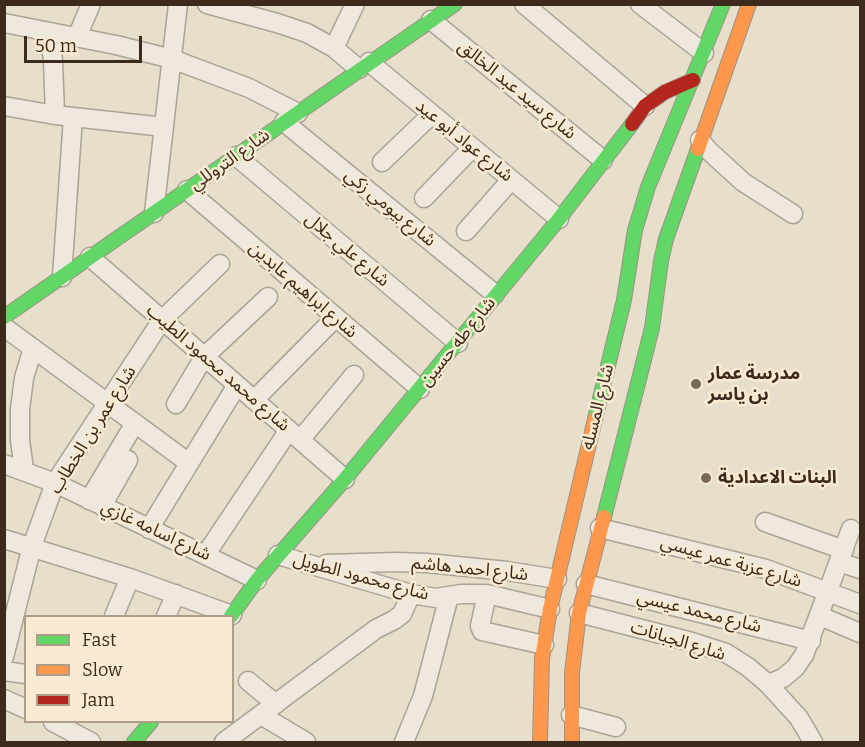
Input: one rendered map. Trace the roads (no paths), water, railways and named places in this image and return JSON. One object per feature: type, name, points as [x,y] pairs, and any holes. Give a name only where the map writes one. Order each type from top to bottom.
[{"type":"main road","name":"شارع التروللي","points":[[4,316],[455,4]]},
{"type":"main road","name":"شارع المسله","points":[[540,742],[540,694],[550,609],[624,300],[630,253],[641,208],[723,4]]},
{"type":"main road","name":"شارع المسله","points":[[572,742],[572,673],[579,613],[652,328],[666,239],[749,4]]},
{"type":"main road","name":"شارع طه حسين","points":[[233,615],[257,580],[345,479],[559,219],[645,105],[665,92],[693,80]]},
{"type":"main road","points":[[134,742],[146,723]]},
{"type":"street","points":[[77,37],[91,4]]},
{"type":"street","points":[[154,213],[178,4]]},
{"type":"street","name":"شارع عواد أبو عيد","points":[[207,4],[244,9],[307,33],[364,66],[431,115],[559,219]]},
{"type":"street","points":[[524,4],[645,105]]},
{"type":"street","points":[[640,4],[704,53]]},
{"type":"street","points":[[334,48],[354,5]]},
{"type":"street","name":"شارع سيد عبد الخالق","points":[[431,20],[603,160]]},
{"type":"street","name":"شارع بيومي زكي","points":[[4,23],[172,59],[249,88],[291,118],[495,294]]},
{"type":"street","points":[[49,32],[64,116],[62,277]]},
{"type":"street","points":[[4,105],[64,116],[164,127]]},
{"type":"street","points":[[382,162],[431,115]]},
{"type":"street","points":[[700,140],[743,182],[793,214]]},
{"type":"street","points":[[424,198],[472,148]]},
{"type":"street","name":"شارع علي جلال","points":[[236,156],[458,343]]},
{"type":"street","points":[[466,231],[511,180]]},
{"type":"street","name":"شارع ابراهيم عابدين","points":[[187,190],[420,389]]},
{"type":"street","name":"شارع محمد محمود الطيب","points":[[90,257],[345,479]]},
{"type":"street","name":"شارع عمر بن الخطاب","points":[[4,657],[32,546],[55,483],[162,320],[220,264]]},
{"type":"street","points":[[176,404],[204,357],[268,297]]},
{"type":"street","points":[[255,400],[335,318]]},
{"type":"street","points":[[4,327],[189,463]]},
{"type":"street","points":[[24,470],[20,440],[20,409],[24,378],[33,348]]},
{"type":"street","points":[[206,554],[295,435],[354,375]]},
{"type":"street","points":[[149,529],[237,385]]},
{"type":"street","points":[[95,503],[135,423]]},
{"type":"street","points":[[95,503],[128,460]]},
{"type":"street","name":"شارع اسامه غازي","points":[[4,464],[55,483],[257,580]]},
{"type":"street","points":[[765,522],[842,556],[861,570]]},
{"type":"street","name":"شارع عزبة عمر عيسي","points":[[600,528],[766,569],[861,604]]},
{"type":"street","points":[[768,684],[783,678],[795,668],[811,640],[852,529]]},
{"type":"street","points":[[4,539],[130,578],[229,615]]},
{"type":"street","name":"شارع محمود الطويل","points":[[278,555],[411,594],[436,598],[461,594],[487,594],[550,609]]},
{"type":"street","name":"شارع احمد هاشم","points":[[310,564],[427,563],[507,571],[557,579]]},
{"type":"street","points":[[114,615],[130,578]]},
{"type":"street","name":"شارع محمد عيسي","points":[[586,584],[811,640]]},
{"type":"street","points":[[166,615],[176,594]]},
{"type":"street","points":[[224,742],[246,736],[261,715],[376,629],[402,614],[411,594]]},
{"type":"street","points":[[487,594],[480,626],[482,631],[544,645]]},
{"type":"street","points":[[404,742],[423,696],[449,596]]},
{"type":"street","name":"شارع الجبانات","points":[[579,613],[726,652],[768,684],[799,718],[813,742]]},
{"type":"street","points":[[820,616],[861,633]]},
{"type":"street","points":[[4,671],[24,674]]},
{"type":"street","points":[[248,681],[276,704]]},
{"type":"street","points":[[4,699],[24,708]]},
{"type":"street","points":[[261,715],[306,742]]},
{"type":"street","points":[[571,715],[616,727]]},
{"type":"street","points":[[55,723],[91,742]]},
{"type":"place","name":"مدرسة عمار بن ياسر","points":[[696,384]]},
{"type":"place","name":"البنات الاعدادية","points":[[706,478]]}]
